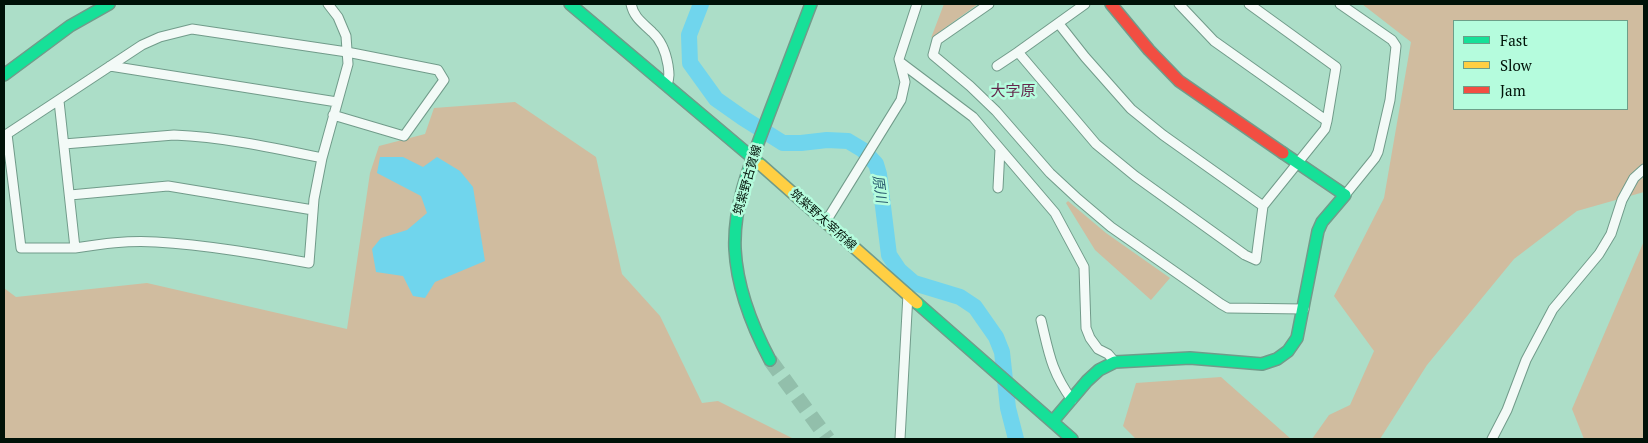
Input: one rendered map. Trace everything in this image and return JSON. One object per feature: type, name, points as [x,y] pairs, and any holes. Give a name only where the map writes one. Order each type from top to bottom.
[{"type":"main road","points":[[4,76],[70,26],[108,4]]},
{"type":"main road","name":"筑紫野太宰府線","points":[[570,4],[753,158],[1072,439]]},
{"type":"main road","name":"筑紫野古賀線","points":[[770,360],[759,341],[747,308],[736,260],[736,216],[753,158],[811,4]]},
{"type":"main road","points":[[1053,421],[1099,370],[1115,362],[1170,358],[1262,364],[1277,360],[1288,351],[1298,338],[1318,231],[1322,222],[1344,195],[1179,80],[1149,50],[1111,4]]},
{"type":"street","points":[[328,4],[338,17],[346,36],[347,52],[348,64],[336,102],[322,158],[313,210],[309,263],[240,251],[156,242],[107,243],[75,248],[21,248],[5,135],[142,45],[160,37],[192,30],[347,52],[438,70],[444,80],[404,136],[333,115]]},
{"type":"street","points":[[631,4],[632,11],[639,21],[654,33],[667,56],[669,78],[666,84]]},
{"type":"street","points":[[826,223],[902,100],[905,82],[899,59],[917,4]]},
{"type":"street","points":[[989,4],[937,40],[933,55],[996,111],[1050,173],[1111,227],[1228,308],[1304,309]]},
{"type":"street","points":[[997,66],[1085,4]]},
{"type":"street","points":[[1179,4],[1214,41],[1327,121]]},
{"type":"street","points":[[1018,52],[1096,144],[1151,188],[1245,255],[1256,260],[1263,206],[1324,129],[1336,67],[1249,4]]},
{"type":"street","points":[[1340,4],[1392,40],[1396,46],[1390,100],[1378,152],[1344,195]]},
{"type":"street","points":[[1059,24],[1131,109],[1163,135],[1263,206]]},
{"type":"street","points":[[900,62],[973,116],[1055,213],[1084,267],[1086,328],[1090,338],[1098,349],[1108,354],[1115,362]]},
{"type":"street","points":[[110,66],[336,102]]},
{"type":"street","points":[[59,101],[75,248]]},
{"type":"street","points":[[64,144],[174,135],[274,148],[322,158]]},
{"type":"street","points":[[998,188],[1000,149]]},
{"type":"street","points":[[1492,439],[1507,410],[1526,360],[1553,309],[1599,254],[1611,234],[1622,200],[1634,178],[1644,168]]},
{"type":"street","points":[[70,195],[168,186],[313,210]]},
{"type":"street","points":[[900,439],[908,294]]},
{"type":"street","points":[[1041,320],[1050,360],[1061,385],[1072,400]]},
{"type":"shaded area","points":[[944,4],[978,4],[931,38]]},
{"type":"shaded area","points":[[1362,4],[1644,4],[1644,192],[1577,211],[1514,259],[1427,365],[1380,439],[1312,439],[1329,415],[1350,405],[1374,351],[1334,296],[1384,198],[1411,42]]},
{"type":"shaded area","points":[[515,102],[596,157],[622,274],[660,316],[702,403],[718,401],[794,439],[4,439],[4,288],[16,297],[147,283],[347,329],[370,173],[379,146],[425,134],[434,108]]},
{"type":"shaded area","points":[[1068,201],[1106,233],[1170,278],[1151,300],[1095,250],[1066,203]]},
{"type":"shaded area","points":[[1644,241],[1644,439],[1584,439],[1572,409]]},
{"type":"shaded area","points":[[1221,377],[1291,439],[1136,439],[1123,426],[1136,383]]},
{"type":"water","points":[[380,157],[403,157],[423,167],[437,157],[460,171],[473,187],[485,261],[435,282],[425,298],[413,296],[403,276],[376,272],[372,249],[381,238],[407,230],[427,213],[421,196],[377,173]]},
{"type":"waterway","name":"原川","points":[[701,4],[689,35],[690,63],[716,99],[783,143],[827,140],[848,141],[863,150],[876,164],[879,174],[889,255],[899,270],[914,283],[960,297],[975,307],[996,337],[1002,352],[1008,408],[1016,439]]},
{"type":"tunnel","points":[[770,360],[828,439]]},
{"type":"traffic: fast","points":[[4,75],[70,26],[109,4]]},
{"type":"traffic: fast","points":[[570,4],[761,165]]},
{"type":"traffic: fast","points":[[770,360],[757,334],[742,292],[736,264],[735,231],[745,180],[811,4]]},
{"type":"traffic: fast","points":[[1053,421],[1087,381],[1099,370],[1115,362],[1190,358],[1262,364],[1277,359],[1288,351],[1297,338],[1318,231],[1322,222],[1345,195],[1283,153]]},
{"type":"traffic: fast","points":[[917,303],[1072,439]]},
{"type":"traffic: slow","points":[[761,165],[917,303]]},
{"type":"traffic: jam","points":[[1111,4],[1149,50],[1179,81],[1283,153]]},
{"type":"district","name":"大字原","points":[[1013,92]]}]
